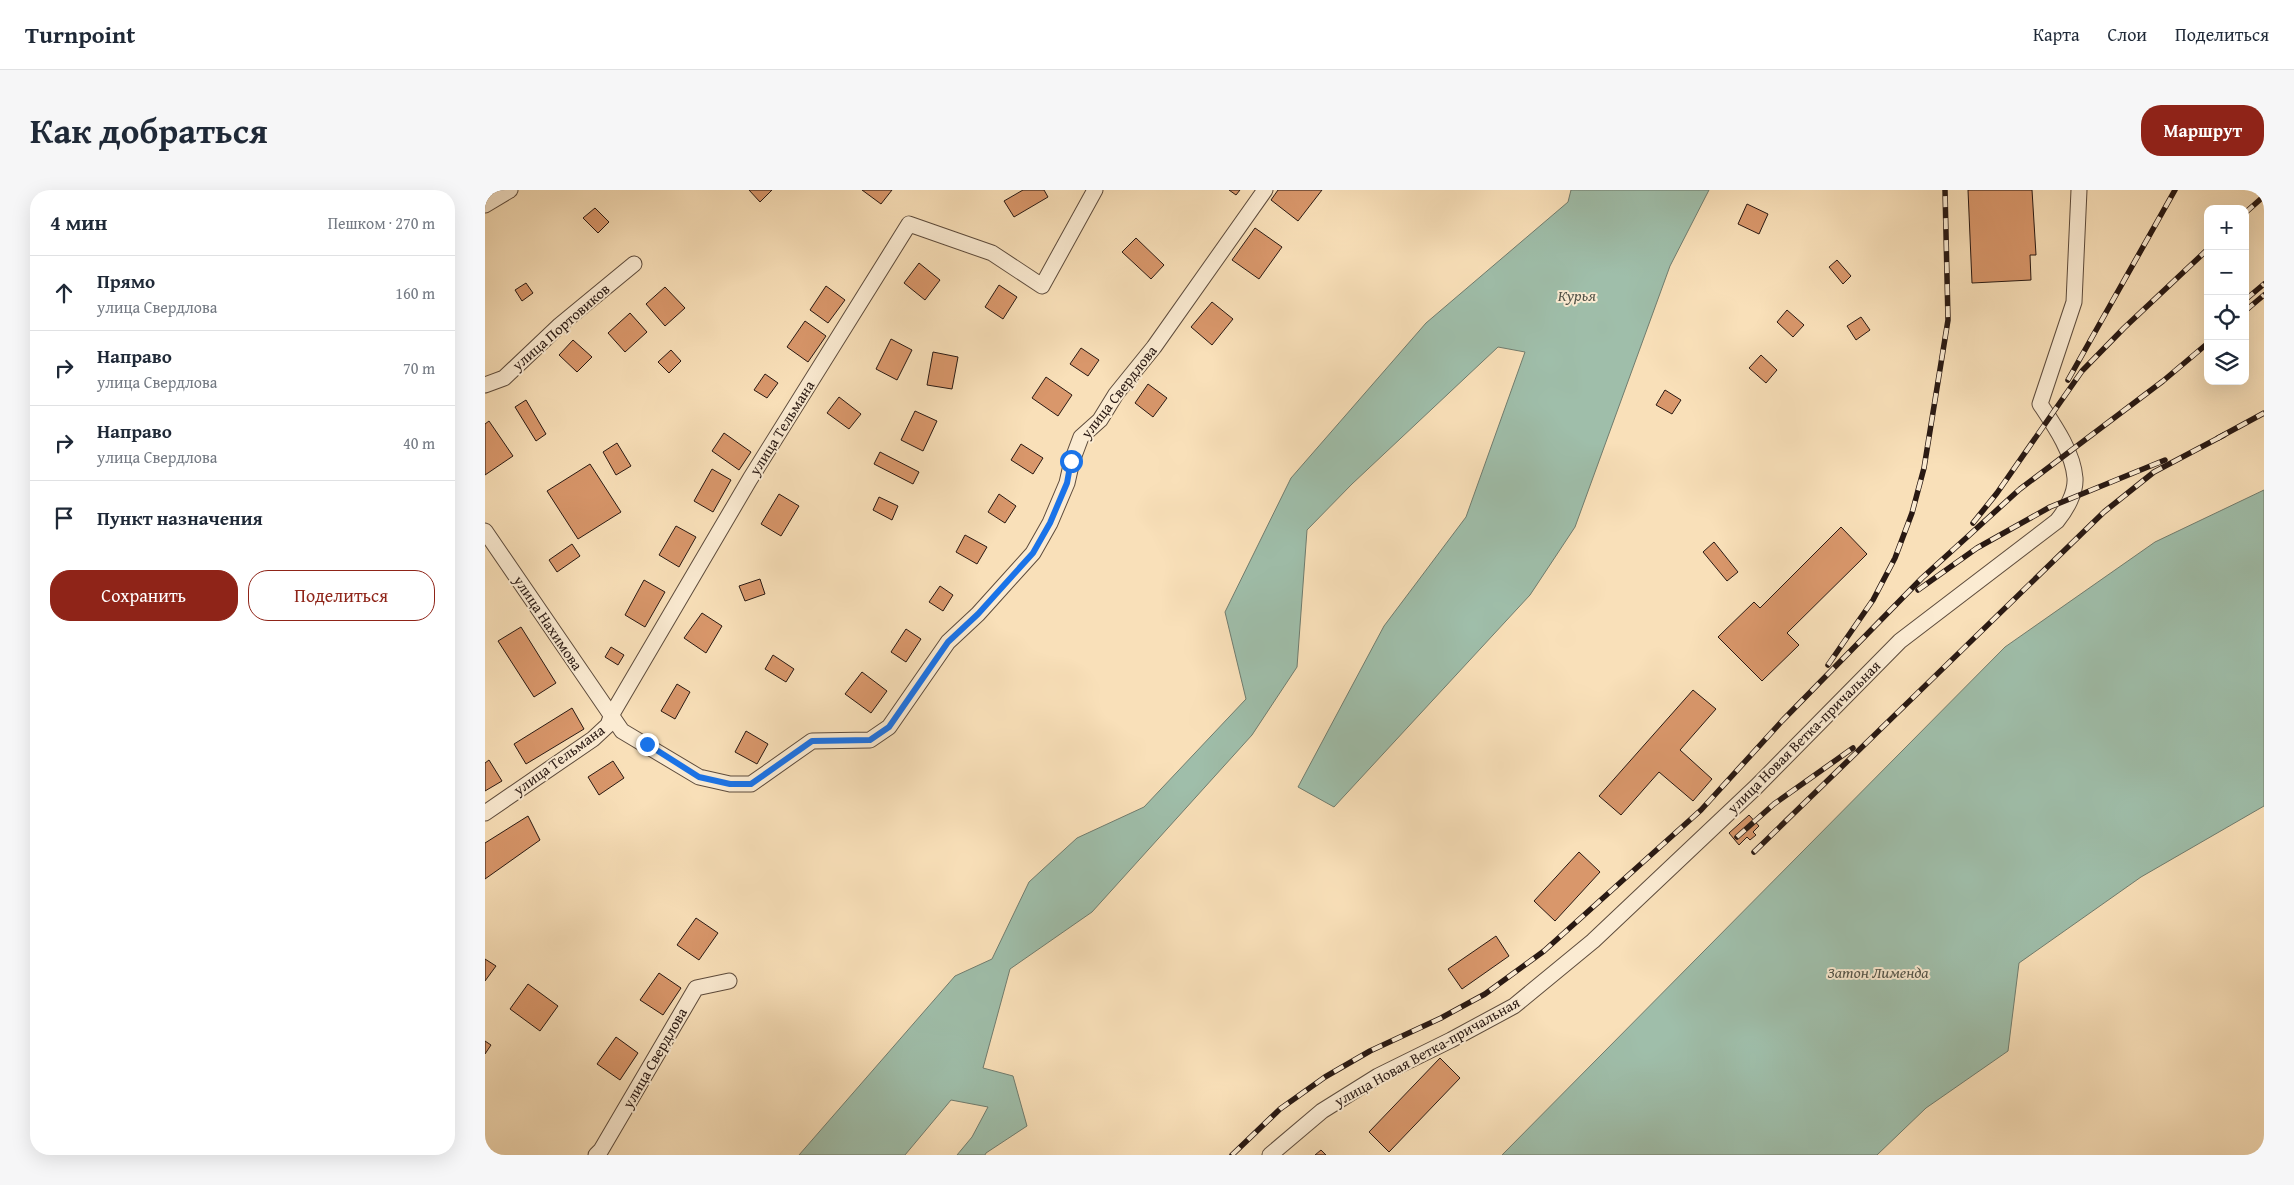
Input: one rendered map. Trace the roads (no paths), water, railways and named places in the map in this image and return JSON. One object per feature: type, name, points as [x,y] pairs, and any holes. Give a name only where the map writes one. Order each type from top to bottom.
[{"type":"street","points":[[485,205],[510,190]]},
{"type":"street","name":"улица Тельмана","points":[[485,814],[593,739],[608,725],[612,714],[750,479],[909,224],[992,253],[1042,286],[1095,190]]},
{"type":"street","name":"улица Свердлова","points":[[612,714],[622,731],[699,777],[730,784],[751,784],[812,741],[870,740],[889,727],[948,642],[978,614],[1033,553],[1050,523],[1067,483],[1071,461],[1081,437],[1100,420],[1116,394],[1155,347],[1265,190]]},
{"type":"street","name":"улица Новая Ветка-причальная","points":[[1271,1155],[1322,1112],[1377,1076],[1451,1040],[1514,1006],[1600,935],[1756,787],[1900,641],[2057,521],[2065,511],[2074,489],[2075,479],[2060,436],[2040,404],[2074,302],[2079,190]]},
{"type":"street","name":"улица Портовиков","points":[[485,386],[504,378],[560,325],[634,264]]},
{"type":"street","name":"улица Нахимова","points":[[485,531],[582,674],[612,714]]},
{"type":"street","name":"улица Свердлова","points":[[596,1155],[601,1150],[696,988],[729,981]]},
{"type":"water","name":"Курья","points":[[1571,190],[1709,190],[1670,266],[1575,527],[1530,595],[1334,807],[1298,787],[1384,626],[1466,517],[1525,352],[1498,347],[1352,484],[1307,530],[1297,667],[1252,735],[1092,912],[1010,969],[983,1068],[1013,1076],[1027,1126],[985,1155],[957,1155],[972,1137],[988,1107],[951,1100],[905,1155],[799,1155],[955,976],[992,959],[1029,882],[1077,838],[1144,807],[1246,699],[1225,612],[1291,478],[1426,323],[1568,202]]},
{"type":"water","name":"Затон Лименда","points":[[2264,490],[2264,806],[2141,877],[2019,963],[2008,1051],[1926,1108],[1877,1155],[1502,1155],[2005,647],[2155,542]]},
{"type":"railway","points":[[1828,665],[1873,600],[1895,558],[1912,513],[1924,468],[1948,320],[1945,190]]},
{"type":"railway","points":[[2068,380],[2175,190]]},
{"type":"railway","points":[[2249,209],[2264,196]]},
{"type":"railway","points":[[1973,523],[1997,493],[2082,371],[2124,328],[2207,250]]},
{"type":"railway","points":[[2249,297],[2264,284]]},
{"type":"railway","points":[[2249,308],[2264,295]]},
{"type":"railway","points":[[1232,1155],[1280,1109],[1325,1077],[1370,1051],[1441,1018],[1485,994],[1544,951],[1701,810],[1782,721],[1922,578],[2020,489],[2163,381],[2204,346]]},
{"type":"railway","points":[[2218,438],[2264,413]]},
{"type":"railway","points":[[1754,852],[2104,512],[2154,472],[2224,435]]},
{"type":"railway","points":[[1918,590],[1977,548],[2050,507],[2165,460]]},
{"type":"railway","points":[[1737,837],[1774,804],[1853,748]]}]
